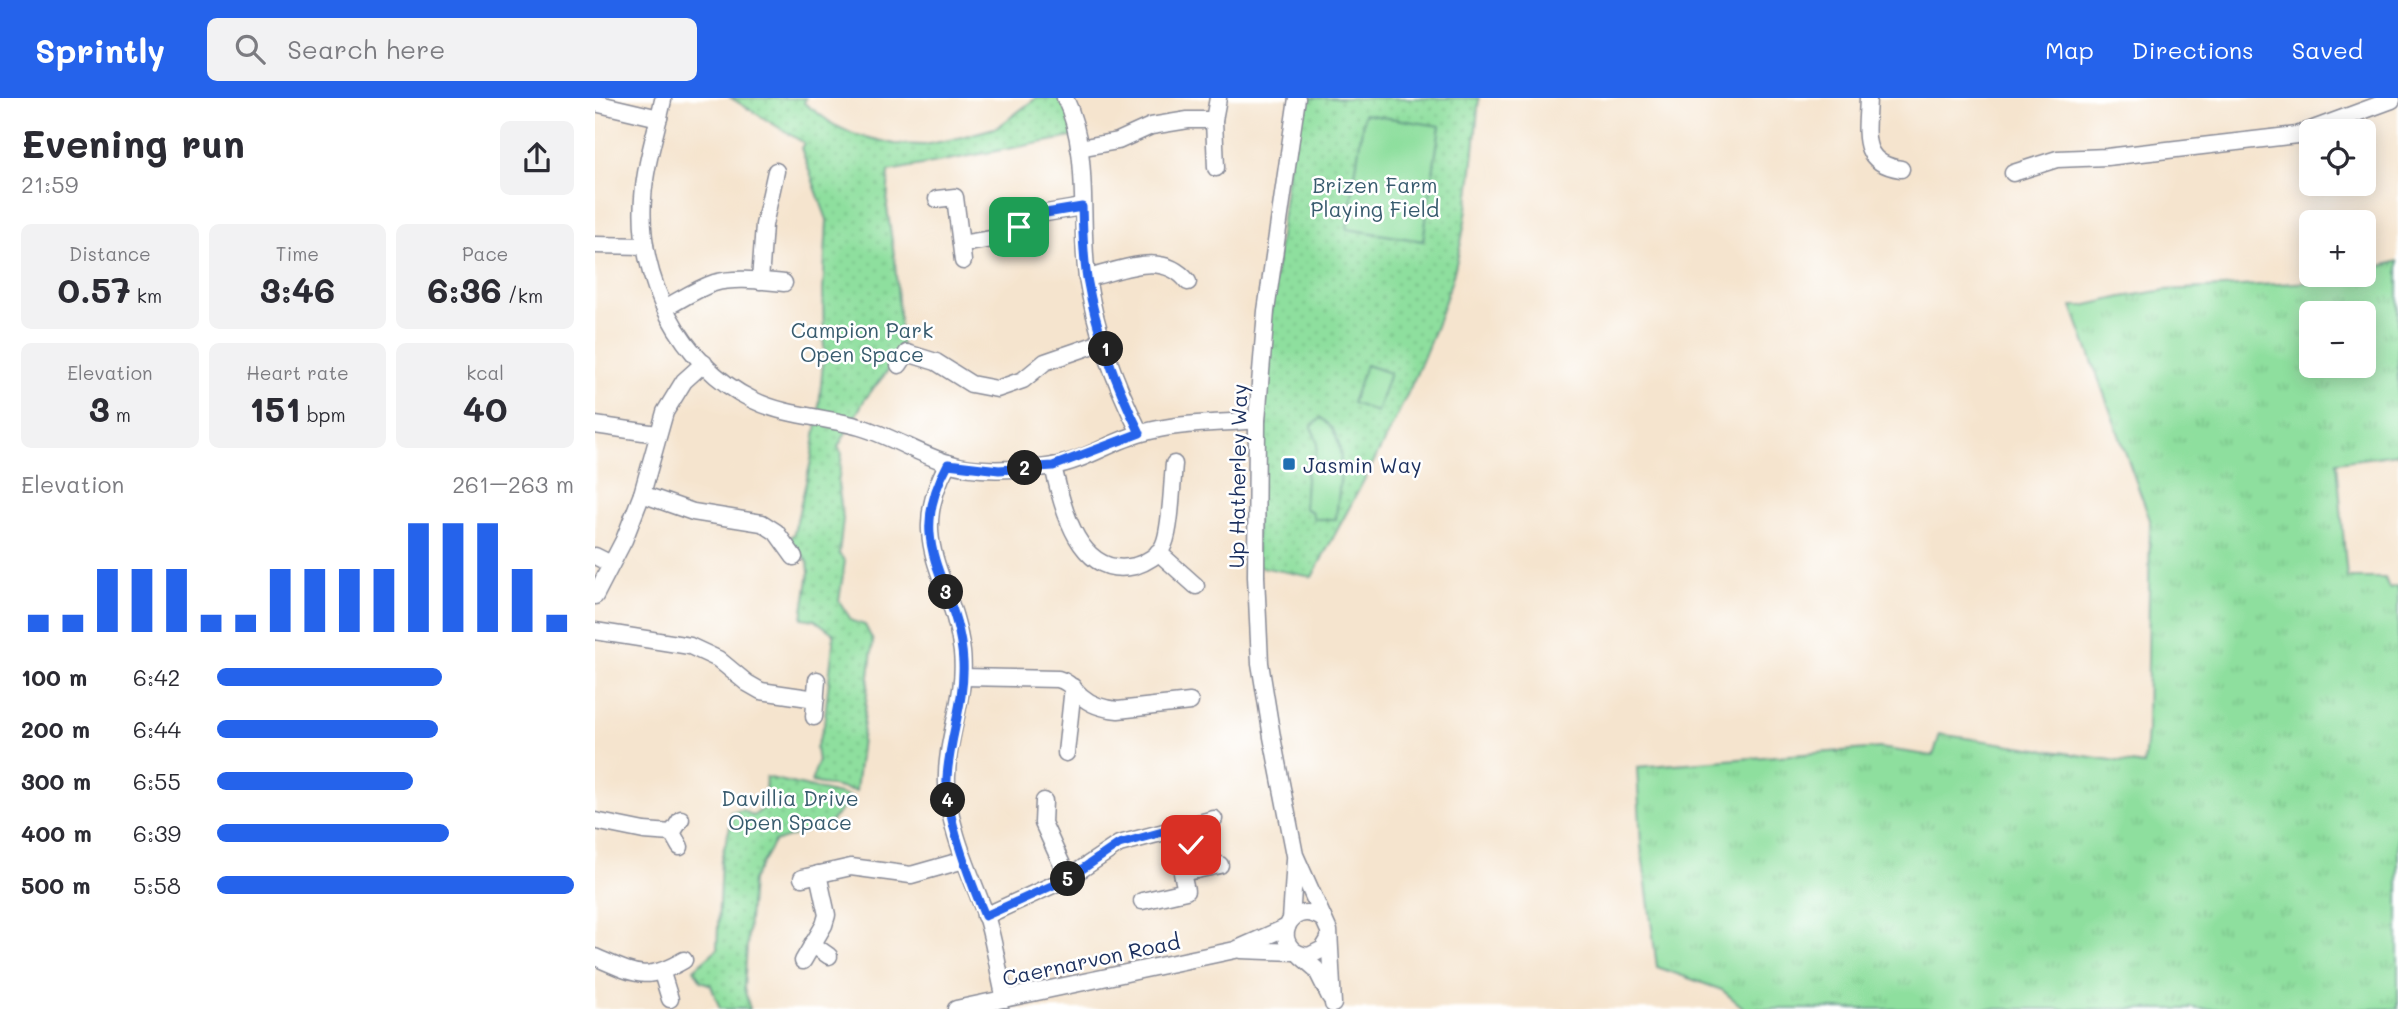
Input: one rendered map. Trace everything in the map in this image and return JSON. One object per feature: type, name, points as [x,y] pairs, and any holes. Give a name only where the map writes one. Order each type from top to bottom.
[{"type":"street","points":[[1065,98],[1074,121],[1079,148],[1087,278],[1103,342],[1140,433]]},
{"type":"street","points":[[1216,168],[1214,120],[1217,98]]},
{"type":"street","name":"Up Hatherley Way","points":[[1297,98],[1266,311],[1257,420],[1255,500],[1260,663],[1295,855],[1323,919]]},
{"type":"street","points":[[1868,98],[1866,138],[1870,152],[1882,165],[1901,169]]},
{"type":"street","points":[[663,100],[645,179],[642,218],[645,246],[654,281],[665,308],[682,337],[703,363],[741,394],[762,404],[865,429],[948,464],[999,470],[1053,466],[1140,433],[1194,423],[1257,420]]},
{"type":"street","points":[[595,103],[659,117]]},
{"type":"street","points":[[2013,173],[2057,159],[2107,157],[2297,135],[2394,104]]},
{"type":"street","points":[[1079,148],[1118,141],[1151,126],[1188,120],[1214,120]]},
{"type":"street","points":[[760,281],[761,242],[775,204],[776,171]]},
{"type":"street","points":[[937,199],[955,197],[962,252],[1004,237],[1034,215],[1082,207]]},
{"type":"street","points":[[595,245],[645,246]]},
{"type":"street","points":[[1087,278],[1151,263],[1169,266],[1183,277],[1186,256]]},
{"type":"street","points":[[665,308],[712,284],[730,280],[785,283]]},
{"type":"street","points":[[899,365],[907,354],[936,362],[971,384],[997,389],[1015,384],[1045,362],[1103,342]]},
{"type":"street","points":[[595,596],[624,540],[642,494],[665,412],[676,391],[703,363]]},
{"type":"street","points":[[595,425],[657,434]]},
{"type":"street","points":[[948,464],[934,492],[929,529],[935,562],[958,627],[963,677],[947,781],[948,799],[964,860],[985,916],[1005,999]]},
{"type":"street","points":[[1053,466],[1062,504],[1082,547],[1106,564],[1124,567],[1142,564],[1164,544],[1174,464]]},
{"type":"street","points":[[642,494],[693,513],[762,523],[776,532],[794,556]]},
{"type":"street","points":[[1158,552],[1196,586]]},
{"type":"street","points":[[595,556],[611,564]]},
{"type":"street","points":[[595,631],[690,646],[718,659],[761,691],[816,699]]},
{"type":"street","points":[[963,677],[1052,679],[1067,682],[1089,701],[1108,709],[1128,710],[1167,698],[1190,702]]},
{"type":"street","points":[[814,717],[817,680]]},
{"type":"street","points":[[1066,752],[1073,687]]},
{"type":"street","points":[[1044,801],[1036,825],[1069,878]]},
{"type":"street","points":[[595,821],[676,840],[681,819]]},
{"type":"street","points":[[985,916],[1069,878],[1119,844],[1215,819]]},
{"type":"street","points":[[1188,825],[1197,870]]},
{"type":"street","name":"Up Hatherley Way","points":[[1289,923],[1295,855]]},
{"type":"street","points":[[803,961],[827,915],[810,876],[851,867],[911,876],[964,860]]},
{"type":"street","points":[[1142,901],[1186,891],[1182,873],[1220,865]]},
{"type":"street","points":[[1307,912],[1323,919],[1329,931],[1334,1007],[1315,969],[1288,944],[1285,936],[1289,923],[1297,915],[1307,912]]},
{"type":"street","name":"Caernarvon Road","points":[[956,1009],[1235,950],[1289,923]]},
{"type":"street","points":[[1298,954],[1317,954],[1324,949],[1329,939]]},
{"type":"street","points":[[812,944],[829,956]]},
{"type":"street","name":"Caernarvon Road","points":[[1235,950],[1298,954]]},
{"type":"street","points":[[595,957],[641,974],[662,973],[684,960]]},
{"type":"street","points":[[662,973],[670,999]]},
{"type":"green space","name":"Campion Park Open Space","points":[[731,98],[806,98],[804,103],[834,125],[853,134],[895,144],[924,145],[998,127],[1036,98],[1065,98],[1077,136],[889,171],[887,207],[895,262],[902,353],[865,399],[838,447],[842,454],[838,484],[843,519],[839,554],[845,561],[839,601],[852,621],[865,625],[873,641],[856,791],[811,782],[818,762],[816,748],[824,725],[834,634],[815,620],[802,618],[808,562],[789,539],[794,533],[818,417],[824,352],[823,291],[827,220],[801,148],[804,143]]},
{"type":"green space","name":"Brizen Farm Playing Field","points":[[1297,98],[1479,98],[1462,237],[1438,321],[1389,433],[1312,577],[1256,566],[1257,420]]},
{"type":"green space","points":[[1364,114],[1440,126],[1423,241],[1347,229]]},
{"type":"green space","points":[[2398,261],[2398,454],[2337,462],[2347,578],[2385,578],[2389,588],[2398,586],[2398,1009],[1745,1009],[1722,990],[1657,967],[1641,846],[1637,767],[1880,748],[1933,756],[1940,734],[2144,765],[2147,731],[2150,520],[2072,306],[2166,290],[2299,283],[2299,287],[2376,287],[2376,267]]},
{"type":"green space","points":[[1366,365],[1390,373],[1377,412],[1352,403]]},
{"type":"green space","points":[[1321,418],[1331,427],[1340,450],[1336,519],[1314,519],[1312,512],[1304,508],[1307,466],[1315,457],[1317,449],[1317,440],[1311,427]]},
{"type":"green space","name":"Davillia Drive Open Space","points":[[766,777],[852,797],[830,823],[774,842],[752,880],[744,988],[750,1009],[720,1009],[711,985],[701,981],[694,969],[717,949],[721,859],[732,820],[730,812],[743,810],[753,816],[764,808]]},
{"type":"place","name":"Jasmin Way","points":[[1289,464]]},
{"type":"route","points":[[1019,227],[1034,215],[1082,207],[1087,278],[1103,342],[1140,433],[1053,466],[999,470],[948,464],[934,492],[929,517],[930,540],[958,627],[963,663],[947,781],[948,799],[964,860],[985,916],[1069,878],[1119,844],[1188,825],[1191,845]]}]
